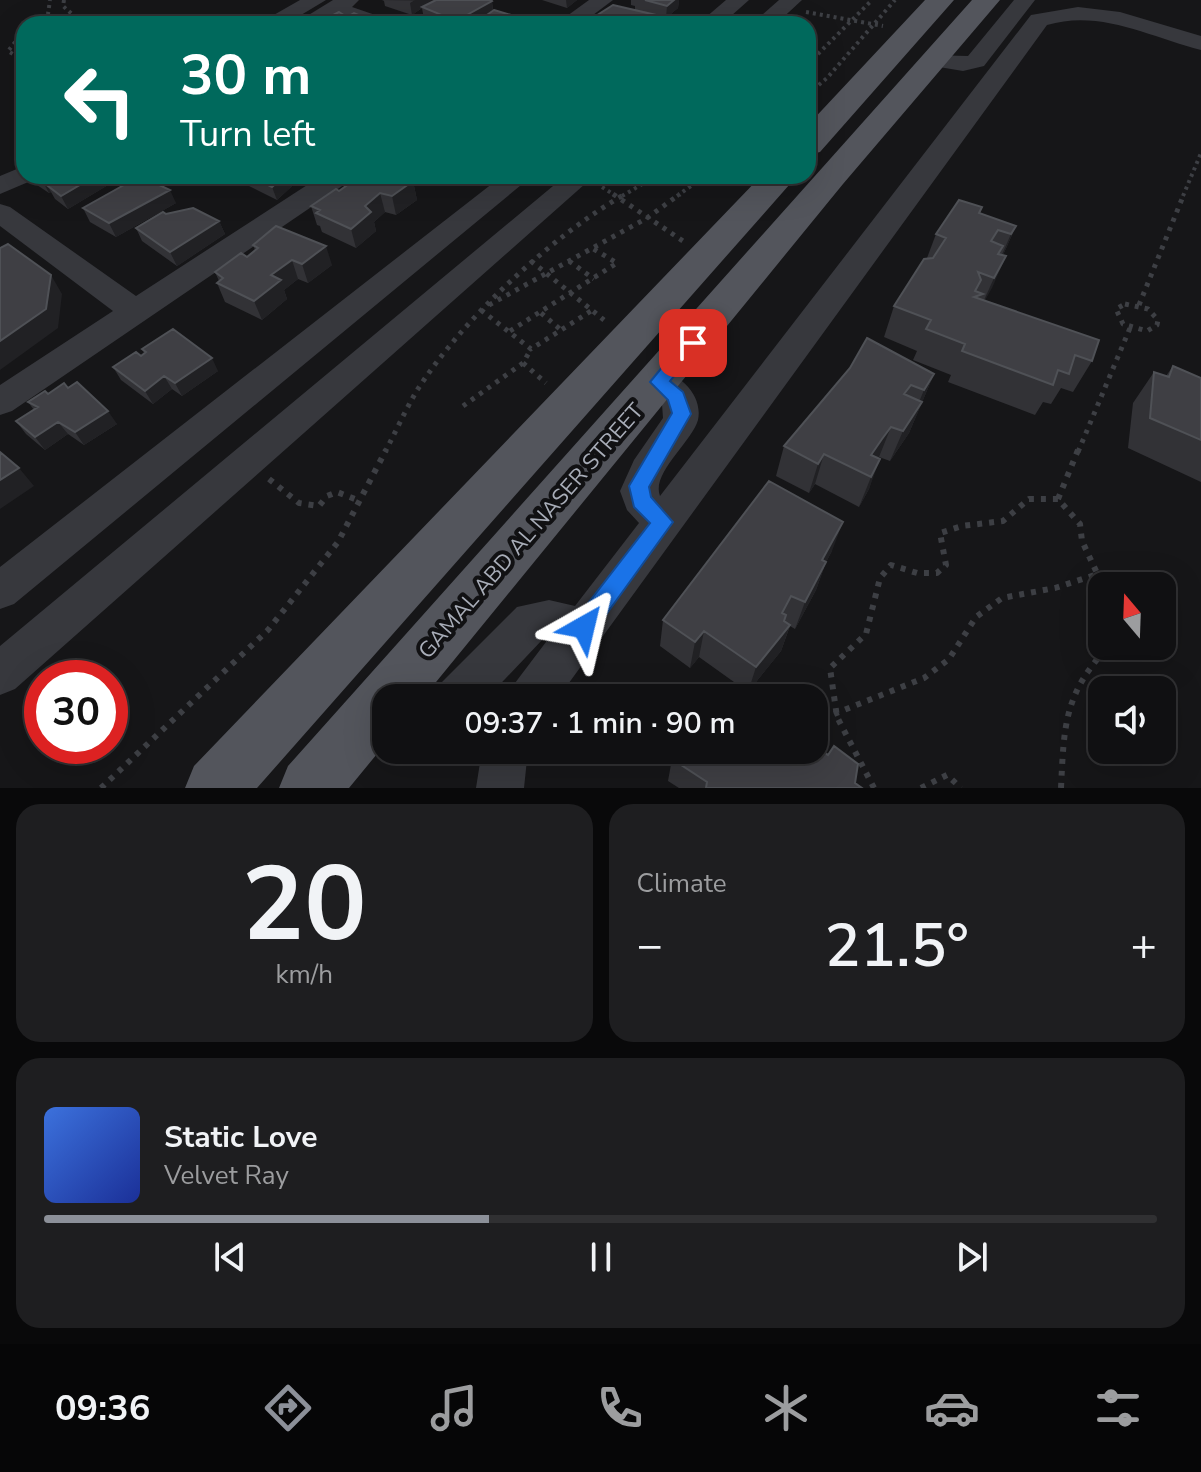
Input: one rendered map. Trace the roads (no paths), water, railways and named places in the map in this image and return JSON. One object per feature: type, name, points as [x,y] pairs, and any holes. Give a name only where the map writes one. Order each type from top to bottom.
[{"type":"main road","name":"GAMAL ABD AL NASER STREET","points":[[922,45],[941,0]]},
{"type":"main road","name":"GAMAL ABD AL NASER STREET","points":[[816,164],[922,45],[987,0]]},
{"type":"main road","points":[[216,788],[773,184]]},
{"type":"main road","name":"GAMAL ABD AL NASER STREET","points":[[400,684],[787,233],[807,184]]},
{"type":"main road","points":[[739,223],[753,217],[771,219],[787,233]]},
{"type":"main road","name":"GAMAL ABD AL NASER STREET","points":[[310,788],[366,745]]},
{"type":"street","points":[[579,16],[603,0]]},
{"type":"street","points":[[719,16],[739,0]]},
{"type":"street","points":[[922,45],[963,64],[976,61],[1025,0]]},
{"type":"street","points":[[316,16],[333,3]]},
{"type":"street","points":[[293,16],[333,3],[361,16]]},
{"type":"street","points":[[541,684],[1039,20],[1094,5],[1201,43]]},
{"type":"street","points":[[0,402],[327,184]]},
{"type":"street","points":[[0,591],[509,184]]},
{"type":"street","points":[[0,674],[504,242],[584,184]]},
{"type":"street","points":[[0,213],[136,312]]},
{"type":"street","points":[[659,382],[677,397],[680,421],[642,478],[639,494],[641,501],[663,522]]},
{"type":"street","points":[[471,684],[532,621],[549,619],[584,627]]},
{"type":"street","points":[[500,788],[503,764]]}]
